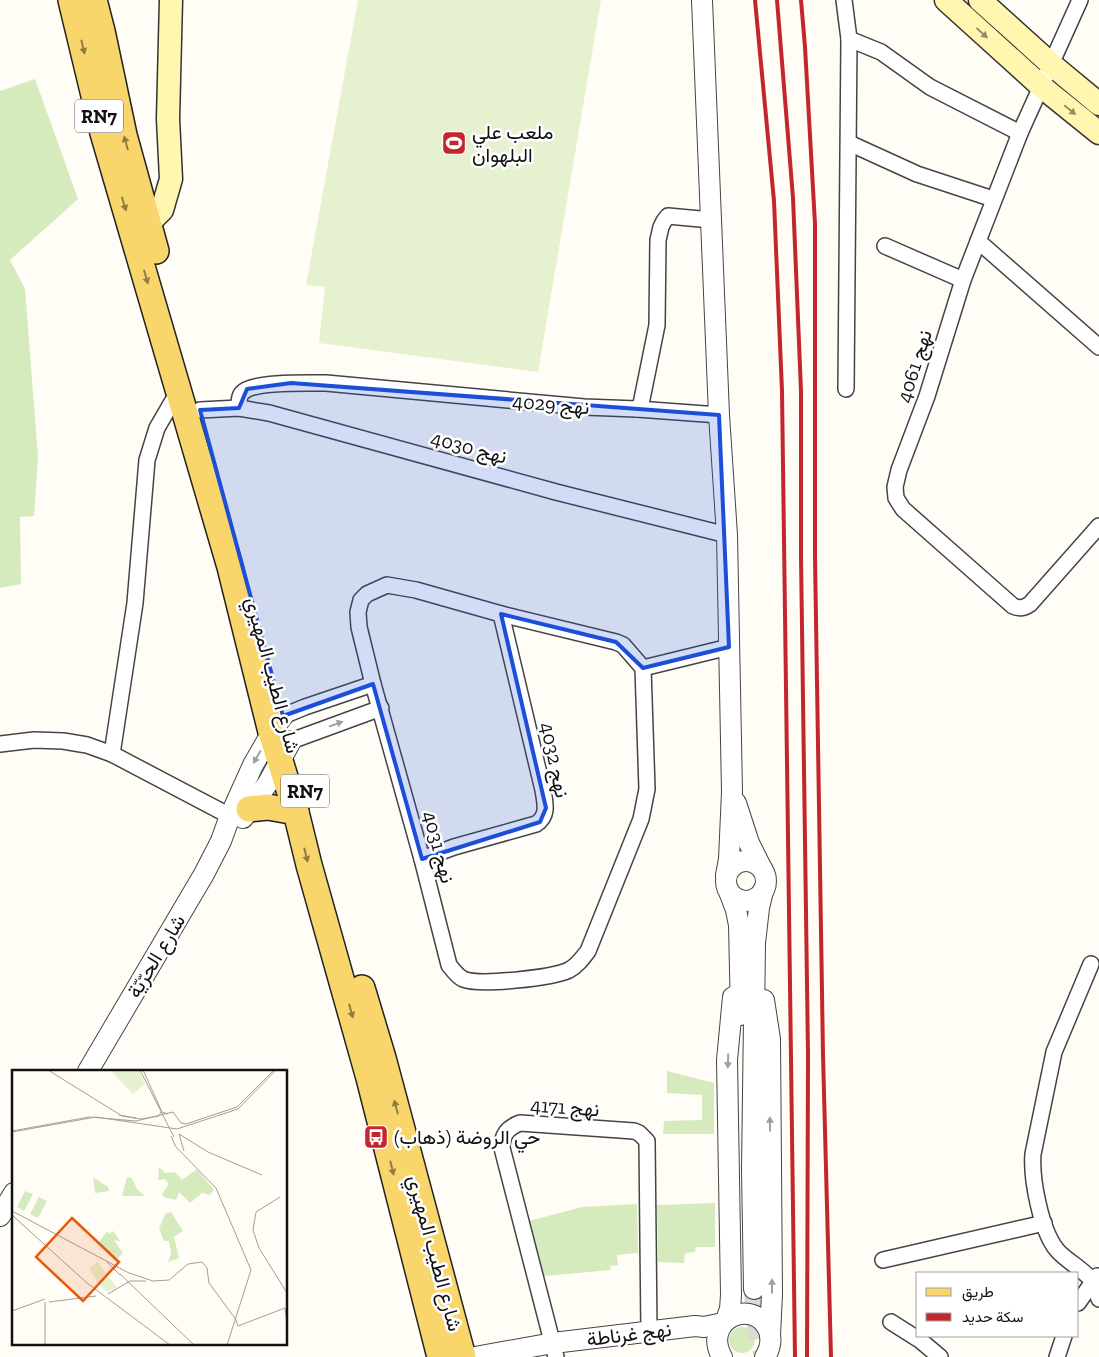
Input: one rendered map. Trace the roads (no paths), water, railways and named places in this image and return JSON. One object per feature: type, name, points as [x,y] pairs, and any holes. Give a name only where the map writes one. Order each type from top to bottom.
[{"type":"main road","name":"RN7","points":[[70,0],[103,132],[140,227]]},
{"type":"main road","name":"RN7","points":[[94,0],[124,135],[140,227]]},
{"type":"main road","points":[[140,227],[162,210],[171,179],[168,110],[171,0]]},
{"type":"main road","points":[[946,0],[1042,87],[1099,134]]},
{"type":"main road","points":[[980,0],[1052,65],[1099,104]]},
{"type":"main road","name":"شارع الطيب المهيري","points":[[140,227],[178,390],[281,737],[383,1058],[463,1357]]},
{"type":"main road","name":"شارع الطيب المهيري","points":[[140,227],[177,321],[281,737],[309,865],[369,1078],[440,1357]]},
{"type":"main road","points":[[240,812],[268,807],[296,812]]},
{"type":"street","points":[[702,0],[727,535],[732,792],[728,884],[739,925],[749,1289],[756,943],[759,908],[766,882],[762,869],[749,843],[732,792]]},
{"type":"street","points":[[844,0],[849,39],[846,389]]},
{"type":"street","name":"نهج 4061","points":[[1080,0],[1020,133],[993,199],[963,280],[927,396],[899,470],[895,487],[896,498],[903,509],[1013,606],[1018,608],[1026,606],[1099,526]]},
{"type":"street","points":[[849,39],[881,52],[930,87],[1020,133]]},
{"type":"street","points":[[849,144],[917,174],[993,199]]},
{"type":"street","points":[[637,409],[641,404],[656,326],[657,266],[661,227],[668,216],[711,220]]},
{"type":"street","points":[[978,241],[1099,347]]},
{"type":"street","points":[[885,246],[963,280]]},
{"type":"street","name":"نهج 4029","points":[[238,408],[242,392],[247,389],[291,383],[326,384],[584,407],[637,409]]},
{"type":"street","points":[[112,754],[135,603],[147,460],[157,428],[178,390]]},
{"type":"street","name":"نهج 4030","points":[[200,410],[238,408],[269,413],[556,492],[727,535]]},
{"type":"street","points":[[637,409],[720,415]]},
{"type":"street","name":"نهج 4031","points":[[387,585],[416,590],[501,614],[616,642],[623,645],[643,668],[647,789],[641,819],[588,952],[579,963],[569,970],[523,981],[472,981],[463,979],[449,965],[422,859],[373,684],[360,627],[358,612],[361,600],[377,588],[387,585]]},
{"type":"street","name":"نهج 4032","points":[[422,859],[454,847],[536,824],[545,816],[546,808],[543,790],[501,614]]},
{"type":"street","points":[[643,668],[729,647]]},
{"type":"street","points":[[281,737],[305,707],[373,684]]},
{"type":"street","points":[[281,737],[381,708]]},
{"type":"street","name":"شارع الحرّيّة","points":[[240,812],[249,772],[281,737]]},
{"type":"street","name":"شارع الحرّيّة","points":[[89,1070],[171,930],[221,840],[240,812],[268,783],[281,737]]},
{"type":"street","points":[[0,744],[34,740],[63,741],[87,745],[112,754],[240,812]]},
{"type":"street","points":[[762,869],[752,861],[739,861],[729,869],[728,884],[742,900],[749,901],[763,891]]},
{"type":"street","points":[[720,1353],[716,1340],[718,1331],[730,1309],[731,1296],[727,1060],[739,925]]},
{"type":"street","points":[[756,943],[770,1039],[772,1284],[771,1344],[765,1357]]},
{"type":"street","points":[[1091,964],[1054,1052],[1032,1171],[1044,1223],[1052,1243],[1057,1251],[1096,1277],[1099,1299]]},
{"type":"street","name":"نهج 4171","points":[[554,1350],[502,1148],[502,1140],[508,1130],[520,1123],[634,1131],[647,1141],[649,1332]]},
{"type":"street","points":[[0,1216],[12,1196]]},
{"type":"street","points":[[883,1260],[1044,1223]]},
{"type":"street","points":[[1079,1302],[1096,1277]]},
{"type":"street","name":"نهج غرناطة","points":[[475,1357],[554,1350],[649,1332],[694,1326],[704,1327],[724,1321],[737,1314],[746,1313],[762,1320],[770,1335]]},
{"type":"street","points":[[892,1322],[921,1341],[940,1357]]},
{"type":"street","points":[[694,1326],[707,1337],[720,1353]]},
{"type":"street","points":[[1057,1357],[1064,1337]]},
{"type":"tunnel","points":[[754,1289],[758,1332],[765,1357]]},
{"type":"railway","points":[[755,0],[774,201],[782,391],[795,1357]]},
{"type":"railway","points":[[777,0],[793,198],[801,391],[801,556],[808,1055],[807,1357]]},
{"type":"railway","points":[[801,0],[815,224],[815,557],[823,1055],[831,1357]]},
{"type":"place","name":"ملعب علي البلهوان","points":[[454,143]]},
{"type":"place","name":"حي الروضة (ذهاب)","points":[[376,1137]]}]
